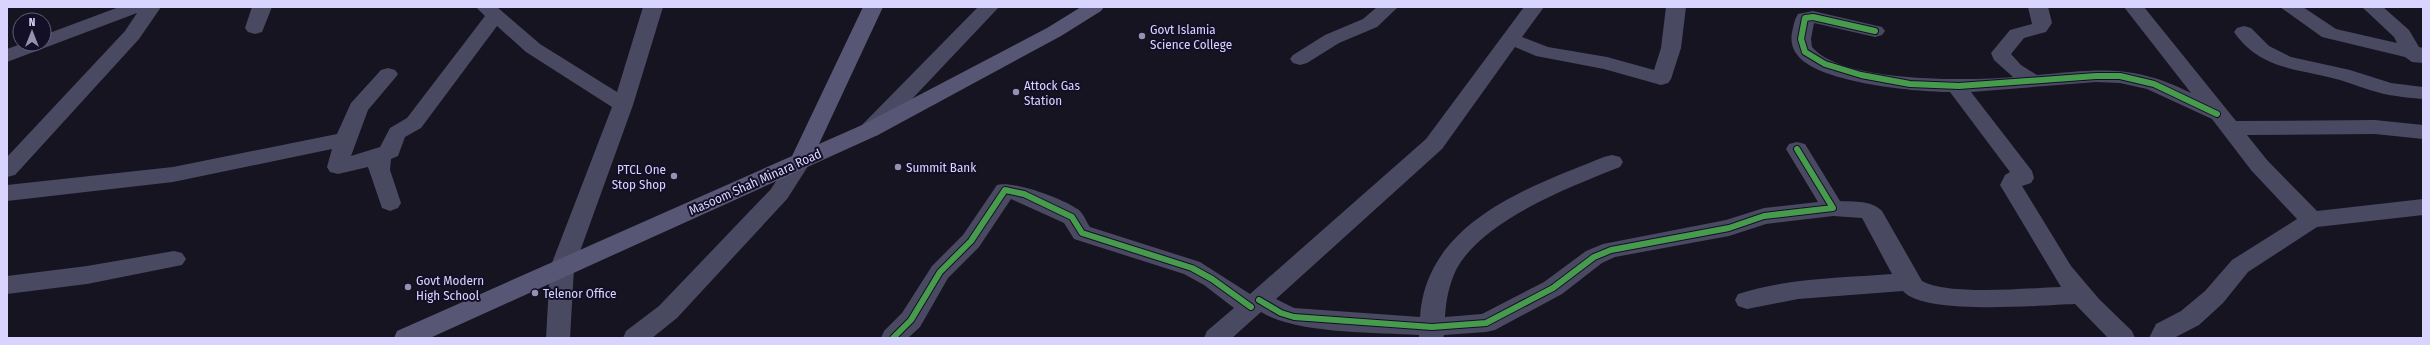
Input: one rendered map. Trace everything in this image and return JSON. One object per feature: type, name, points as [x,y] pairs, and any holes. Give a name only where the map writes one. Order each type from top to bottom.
[{"type":"main road","points":[[802,160],[873,7]]},
{"type":"main road","name":"Masoom Shah Minara Road","points":[[406,338],[870,130],[1054,32],[1094,7]]},
{"type":"street","points":[[52,39],[136,7]]},
{"type":"street","points":[[7,170],[132,35],[151,7]]},
{"type":"street","points":[[255,28],[262,7]]},
{"type":"street","points":[[558,338],[562,268],[623,105],[653,7]]},
{"type":"street","points":[[870,130],[989,7]]},
{"type":"street","points":[[1300,59],[1332,39],[1370,23],[1388,7]]},
{"type":"street","points":[[1216,338],[1434,144],[1534,7]]},
{"type":"street","points":[[1511,39],[1543,52],[1607,63],[1661,79],[1671,48],[1676,7]]},
{"type":"street","points":[[2033,82],[2014,70],[2001,56],[2017,34],[2039,28],[2042,22],[2038,7]]},
{"type":"street","points":[[2134,7],[2259,165],[2312,220]]},
{"type":"street","points":[[2290,7],[2329,33],[2419,56]]},
{"type":"street","points":[[2372,7],[2402,34],[2419,56]]},
{"type":"street","points":[[388,74],[362,102],[345,139],[338,167],[380,157],[390,151],[394,135],[400,128],[414,123],[491,11],[533,48],[623,105]]},
{"type":"street","points":[[1875,31],[1813,17],[1805,18],[1800,43],[1806,53],[1819,63],[1911,85],[1957,88],[2082,77],[2131,78],[2158,85],[2223,121],[2375,127],[2423,132]]},
{"type":"street","points":[[2244,32],[2262,50],[2285,62],[2343,74],[2389,89],[2423,94]]},
{"type":"street","points":[[7,56],[18,52]]},
{"type":"street","points":[[1957,88],[2021,171],[2023,178],[2013,180],[2011,185],[2063,272],[2081,295],[2123,338]]},
{"type":"street","points":[[7,193],[96,185],[196,170],[283,150],[345,139]]},
{"type":"street","points":[[1797,149],[1833,208]]},
{"type":"street","points":[[380,157],[379,170],[390,203]]},
{"type":"street","points":[[635,338],[668,312],[779,194],[802,160]]},
{"type":"street","points":[[1432,333],[1436,289],[1444,270],[1455,254],[1479,229],[1515,204],[1612,162]]},
{"type":"street","points":[[893,338],[911,320],[940,272],[971,241],[1005,190],[1024,194],[1072,217],[1082,233],[1192,268],[1255,304],[1281,313],[1294,317],[1432,333],[1486,323],[1553,288],[1594,257],[1611,250],[1729,228],[1764,216],[1833,208],[1868,211],[1874,218],[1913,288],[1925,295],[1948,298],[2081,295]]},
{"type":"street","points":[[2161,338],[2165,331],[2196,313],[2214,297],[2240,266],[2312,220],[2421,210]]},
{"type":"street","points":[[7,285],[86,275],[174,259]]},
{"type":"street","points":[[1747,300],[1798,290],[1910,282]]},
{"type":"cycle path","points":[[1875,31],[1813,17],[1805,18],[1801,42],[1805,52],[1819,62],[1835,68],[1886,81],[1935,86],[1983,86],[2096,76],[2120,76],[2143,80],[2154,84],[2217,114]]},
{"type":"cycle path","points":[[1259,300],[1281,313],[1294,317],[1432,327],[1486,323],[1553,288],[1594,257],[1611,250],[1729,228],[1764,216],[1833,208],[1797,149]]},
{"type":"cycle path","points":[[893,338],[911,320],[940,272],[971,241],[1005,190],[1024,194],[1072,217],[1082,233],[1192,268],[1212,279],[1251,307]]},
{"type":"place","name":"Govt Islamia Science College","points":[[1142,36]]},
{"type":"place","name":"Attock Gas Station","points":[[1016,92]]},
{"type":"place","name":"Summit Bank","points":[[898,167]]},
{"type":"place","name":"PTCL One Stop Shop","points":[[674,176]]},
{"type":"place","name":"Govt Modern High School","points":[[408,287]]},
{"type":"place","name":"Telenor Office","points":[[535,293]]}]
